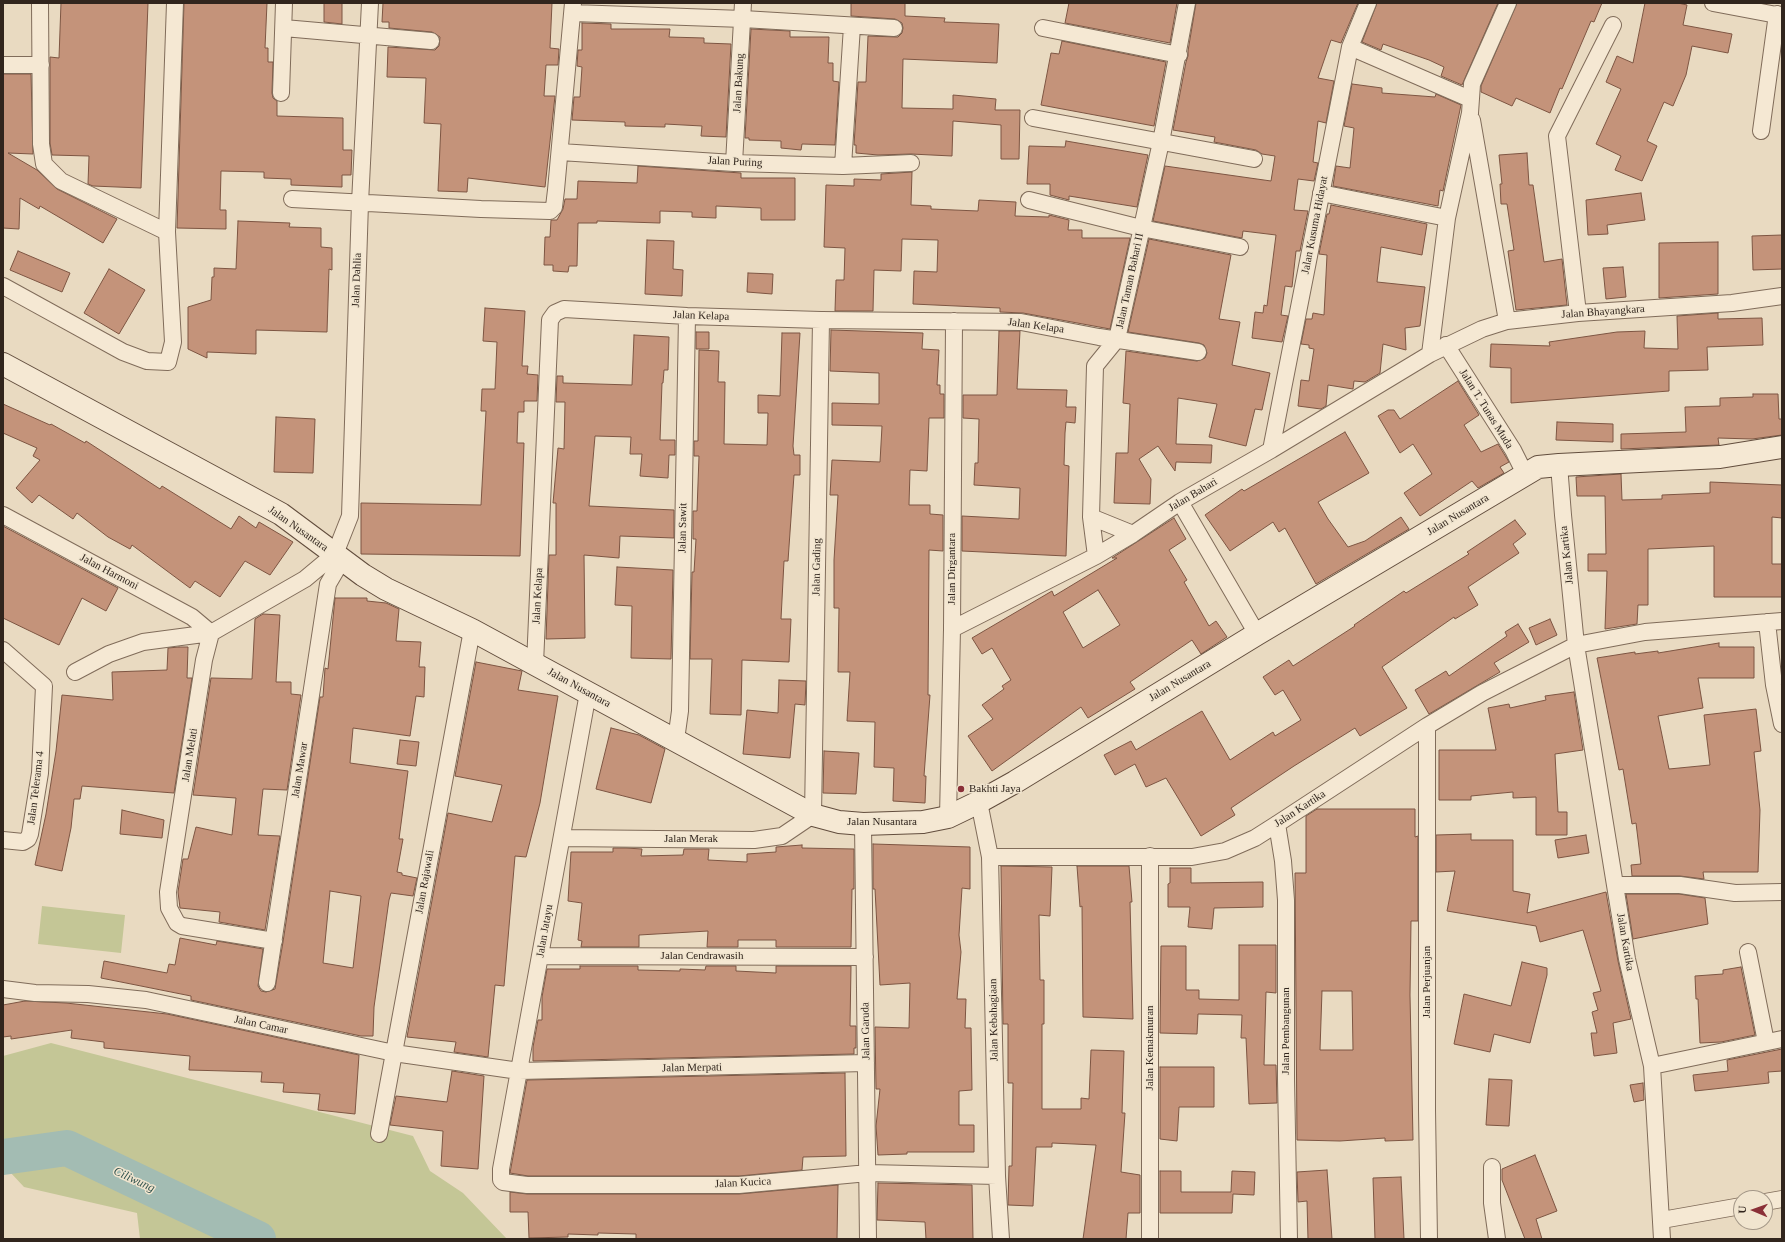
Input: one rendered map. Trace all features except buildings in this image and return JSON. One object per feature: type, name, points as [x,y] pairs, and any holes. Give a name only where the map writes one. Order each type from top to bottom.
[{"type":"main road","name":"Jalan Nusantara","points":[[3,364],[281,514],[363,576],[386,589],[472,630],[813,815],[839,822],[863,824],[923,822],[948,816],[979,802],[1016,782],[1257,634],[1538,467],[1559,464],[1720,457],[1782,447]]},
{"type":"street","points":[[40,3],[41,144],[44,164],[61,181],[167,232]]},
{"type":"street","points":[[3,286],[123,352],[147,361],[168,362],[173,342],[167,232],[175,3]]},
{"type":"street","points":[[281,93],[284,3]]},
{"type":"street","name":"Jalan Dahlia","points":[[339,557],[350,516],[360,203],[367,36],[370,3]]},
{"type":"street","name":"Jalan Bakung","points":[[734,163],[744,3]]},
{"type":"street","name":"Jalan Taman Bahari II","points":[[1096,556],[1091,517],[1095,366],[1117,339],[1161,142],[1188,3]]},
{"type":"street","name":"Jalan Kusuma Hidayat","points":[[1271,450],[1350,47],[1368,3]]},
{"type":"street","points":[[1430,354],[1448,218],[1470,106],[1472,84],[1508,3]]},
{"type":"street","points":[[1713,3],[1779,15],[1761,131]]},
{"type":"street","points":[[292,199],[546,212],[554,207],[573,8],[894,28]]},
{"type":"street","points":[[1578,313],[1557,136],[1613,25]]},
{"type":"street","points":[[843,166],[852,26]]},
{"type":"street","points":[[284,28],[431,41]]},
{"type":"street","points":[[1043,28],[1179,55]]},
{"type":"street","points":[[1350,47],[1470,106]]},
{"type":"street","points":[[3,65],[41,65]]},
{"type":"street","points":[[1470,106],[1507,321]]},
{"type":"street","points":[[1033,118],[1254,159]]},
{"type":"street","name":"Jalan Puring","points":[[560,152],[734,163],[843,166],[911,163]]},
{"type":"street","points":[[1321,193],[1448,218]]},
{"type":"street","points":[[1028,200],[1141,228],[1240,247]]},
{"type":"street","name":"Jalan Bhayangkara","points":[[1430,354],[1482,329],[1507,321],[1578,313],[1732,303],[1782,296]]},
{"type":"street","name":"Jalan Kelapa","points":[[535,664],[550,320],[555,313],[564,309],[687,316],[821,320],[1021,322],[1198,352]]},
{"type":"street","name":"Jalan Sawit","points":[[676,740],[680,711],[687,316]]},
{"type":"street","name":"Jalan Gading","points":[[813,815],[821,320]]},
{"type":"street","name":"Jalan Dirgantara","points":[[948,816],[952,629],[954,321]]},
{"type":"street","name":"Jalan T. Tunas Muda","points":[[1446,345],[1513,450],[1525,474]]},
{"type":"street","name":"Jalan Bahari","points":[[952,629],[1096,556],[1133,534],[1180,502],[1271,450],[1430,354]]},
{"type":"street","name":"Jalan Kartika","points":[[1559,464],[1576,645],[1627,958],[1652,1066],[1662,1239]]},
{"type":"street","points":[[1180,502],[1257,634]]},
{"type":"street","name":"Jalan Harmoni","points":[[3,515],[192,617],[211,633]]},
{"type":"street","points":[[1091,517],[1133,534]]},
{"type":"street","points":[[75,672],[109,654],[143,642],[211,633],[305,579],[339,557]]},
{"type":"street","name":"Jalan Mawar","points":[[267,983],[328,584],[339,557]]},
{"type":"street","points":[[1576,645],[1645,632],[1774,621],[1774,685],[1782,724]]},
{"type":"street","name":"Jalan Rajawali","points":[[379,1134],[472,630]]},
{"type":"street","name":"Jalan Melati","points":[[211,633],[203,668],[168,892],[169,908],[177,923],[182,926],[274,941]]},
{"type":"street","name":"Jalan Kartika","points":[[990,857],[1192,857],[1220,853],[1255,838],[1427,726],[1482,693],[1576,645]]},
{"type":"street","name":"Jalan Telerama 4","points":[[3,650],[44,686],[40,773],[30,834],[28,839],[23,842],[3,840]]},
{"type":"street","name":"Jalan Jatayu","points":[[501,1169],[588,693]]},
{"type":"street","name":"Jalan Perjuanjan","points":[[1427,726],[1427,1110],[1429,1239]]},
{"type":"street","name":"Jalan Kebahagiaan","points":[[979,802],[990,857],[997,1176],[1002,1239]]},
{"type":"street","name":"Jalan Merak","points":[[562,838],[754,840],[782,836],[813,815]]},
{"type":"street","name":"Jalan Garuda","points":[[863,824],[868,1239]]},
{"type":"street","name":"Jalan Pembangunan","points":[[1277,824],[1283,861],[1286,900],[1286,1079],[1289,1239]]},
{"type":"street","name":"Jalan Kemakmuran","points":[[1150,856],[1150,1239]]},
{"type":"street","points":[[1615,885],[1680,886],[1734,893],[1782,892]]},
{"type":"street","points":[[1748,952],[1766,1042]]},
{"type":"street","name":"Jalan Cendrawasih","points":[[540,956],[865,957]]},
{"type":"street","name":"Jalan Camar","points":[[3,989],[35,993],[88,994],[146,1000],[394,1053],[519,1071]]},
{"type":"street","points":[[1652,1066],[1782,1039]]},
{"type":"street","name":"Jalan Merpati","points":[[519,1071],[866,1063]]},
{"type":"street","points":[[1492,1167],[1492,1203],[1497,1239]]},
{"type":"street","name":"Jalan Kucica","points":[[501,1169],[501,1180],[503,1182],[535,1185],[739,1185],[868,1173],[997,1176]]},
{"type":"street","points":[[1662,1220],[1733,1207]]},
{"type":"green space","points":[[42,906],[125,915],[121,953],[38,944]]},
{"type":"green space","points":[[51,1043],[413,1136],[430,1171],[463,1193],[507,1239],[140,1239],[137,1213],[24,1187],[10,1172],[3,1171],[3,1056]]},
{"type":"waterway","name":"Ciliwung","points":[[3,1157],[67,1148],[258,1239]]},
{"type":"place","name":"Bakhti Jaya","points":[[961,789]]}]
